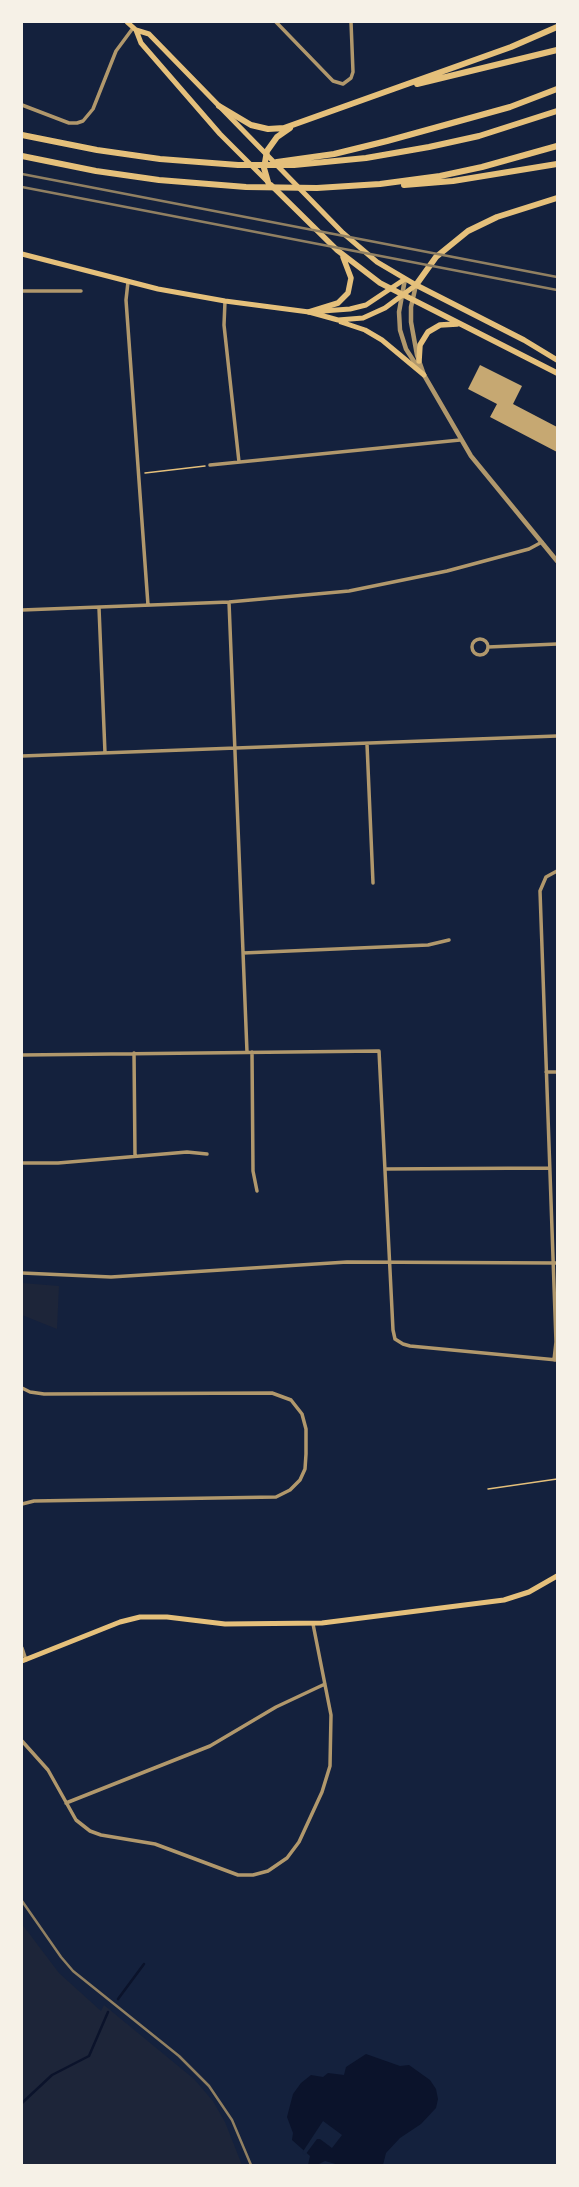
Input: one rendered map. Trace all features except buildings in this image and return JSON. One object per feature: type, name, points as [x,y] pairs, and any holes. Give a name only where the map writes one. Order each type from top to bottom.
[{"type":"highway","points":[[219,106],[239,120],[257,127],[278,129],[300,123],[511,47],[557,27]]},
{"type":"highway","points":[[384,92],[557,50]]},
{"type":"highway","points":[[254,166],[334,154],[377,144],[510,107],[557,89]]},
{"type":"highway","points":[[22,135],[145,157],[254,166],[334,162],[398,153],[479,136],[557,111]]},
{"type":"highway","points":[[268,182],[264,168],[265,153],[277,137],[300,123]]},
{"type":"highway","points":[[364,186],[459,172],[557,146]]},
{"type":"highway","points":[[22,156],[112,174],[191,184],[285,188],[440,182],[557,164]]},
{"type":"highway","points":[[416,285],[436,257],[468,231],[497,216],[557,198]]},
{"type":"main road","points":[[127,22],[135,29],[149,34],[343,233],[377,262],[416,285],[524,340],[557,360]]},
{"type":"main road","points":[[135,29],[140,43],[236,151],[342,255],[390,290],[557,373]]},
{"type":"main road","points":[[22,254],[128,282],[225,301],[309,312],[359,328],[382,340],[424,375]]},
{"type":"main road","points":[[309,312],[333,305],[348,293],[351,278],[342,255]]},
{"type":"main road","points":[[309,312],[361,307],[377,299],[405,279]]},
{"type":"main road","points":[[330,319],[350,320],[369,316],[385,308],[416,285]]},
{"type":"main road","points":[[419,362],[422,340],[431,329],[445,324],[463,325]]},
{"type":"main road","points":[[24,1661],[120,1622],[140,1617],[167,1617],[225,1624],[313,1624],[504,1600],[529,1592],[557,1576]]},
{"type":"street","points":[[276,22],[333,81],[339,83],[346,83],[351,78],[353,72],[351,22]]},
{"type":"street","points":[[22,105],[68,122],[77,123],[84,121],[93,109],[116,51],[135,29]]},
{"type":"street","points":[[405,279],[399,318],[402,338],[409,354],[424,375],[460,440],[479,468],[557,561]]},
{"type":"street","points":[[128,282],[126,300],[148,605]]},
{"type":"street","points":[[416,285],[412,300],[411,322],[419,362],[424,375]]},
{"type":"street","points":[[22,291],[81,291]]},
{"type":"street","points":[[225,301],[224,325],[239,462]]},
{"type":"street","points":[[210,465],[460,440]]},
{"type":"street","points":[[22,610],[229,602],[330,594],[390,584],[447,571],[529,549],[542,542]]},
{"type":"street","points":[[229,602],[247,1052]]},
{"type":"street","points":[[99,608],[105,753]]},
{"type":"street","points":[[479,640],[484,641],[488,647],[486,652],[480,655],[473,651],[473,646],[479,640]]},
{"type":"street","points":[[488,647],[557,644]]},
{"type":"street","points":[[22,756],[557,736]]},
{"type":"street","points":[[367,744],[373,882]]},
{"type":"street","points":[[22,1055],[379,1051],[393,1334],[400,1343],[410,1346],[556,1360],[555,1263],[549,1168],[540,891],[546,877],[557,871]]},
{"type":"street","points":[[243,953],[428,945],[449,940]]},
{"type":"street","points":[[252,1052],[253,1171],[257,1191]]},
{"type":"street","points":[[134,1053],[135,1156]]},
{"type":"street","points":[[546,1072],[557,1072]]},
{"type":"street","points":[[22,1163],[58,1162],[187,1152],[207,1154]]},
{"type":"street","points":[[385,1169],[549,1168]]},
{"type":"street","points":[[22,1273],[111,1277],[340,1263],[555,1263]]},
{"type":"street","points":[[22,1388],[30,1392],[44,1394],[272,1393],[291,1400],[302,1414],[306,1429],[305,1469],[300,1480],[290,1490],[276,1497],[34,1501],[22,1504]]},
{"type":"street","points":[[22,1741],[46,1766],[79,1824],[97,1834],[155,1844],[238,1875],[253,1875],[268,1871],[287,1858],[299,1842],[327,1778],[332,1736],[325,1684],[313,1624]]},
{"type":"street","points":[[22,1648],[24,1661]]},
{"type":"street","points":[[66,1803],[210,1746],[276,1706],[325,1684]]},
{"type":"path","points":[[139,473],[210,465]]},
{"type":"path","points":[[488,1489],[557,1478]]},
{"type":"shaded area","points":[[22,1283],[59,1286],[57,1329],[22,1315]]},
{"type":"shaded area","points":[[22,1924],[59,1973],[101,2011],[104,2005],[194,2079],[213,2101],[225,2122],[242,2165],[22,2165]]},
{"type":"shaded area","points":[[366,2054],[400,2066],[409,2065],[430,2080],[436,2089],[438,2099],[436,2108],[421,2124],[400,2138],[386,2153],[383,2165],[339,2165],[325,2161],[317,2165],[308,2165],[310,2156],[292,2140],[293,2133],[287,2117],[293,2094],[301,2083],[311,2075],[323,2077],[328,2073],[344,2075],[346,2067]]},
{"type":"pier","points":[[323,2121],[342,2135],[332,2148],[320,2139],[317,2139],[305,2155],[302,2153]]},
{"type":"waterway","points":[[118,1999],[144,1964]]},
{"type":"waterway","points":[[22,2103],[52,2075],[89,2056],[108,2012]]},
{"type":"railway","points":[[22,174],[557,277]]},
{"type":"railway","points":[[22,187],[557,290]]},
{"type":"railway","points":[[22,1901],[61,1957],[73,1971],[179,2056],[209,2086],[232,2120],[251,2165]]}]
